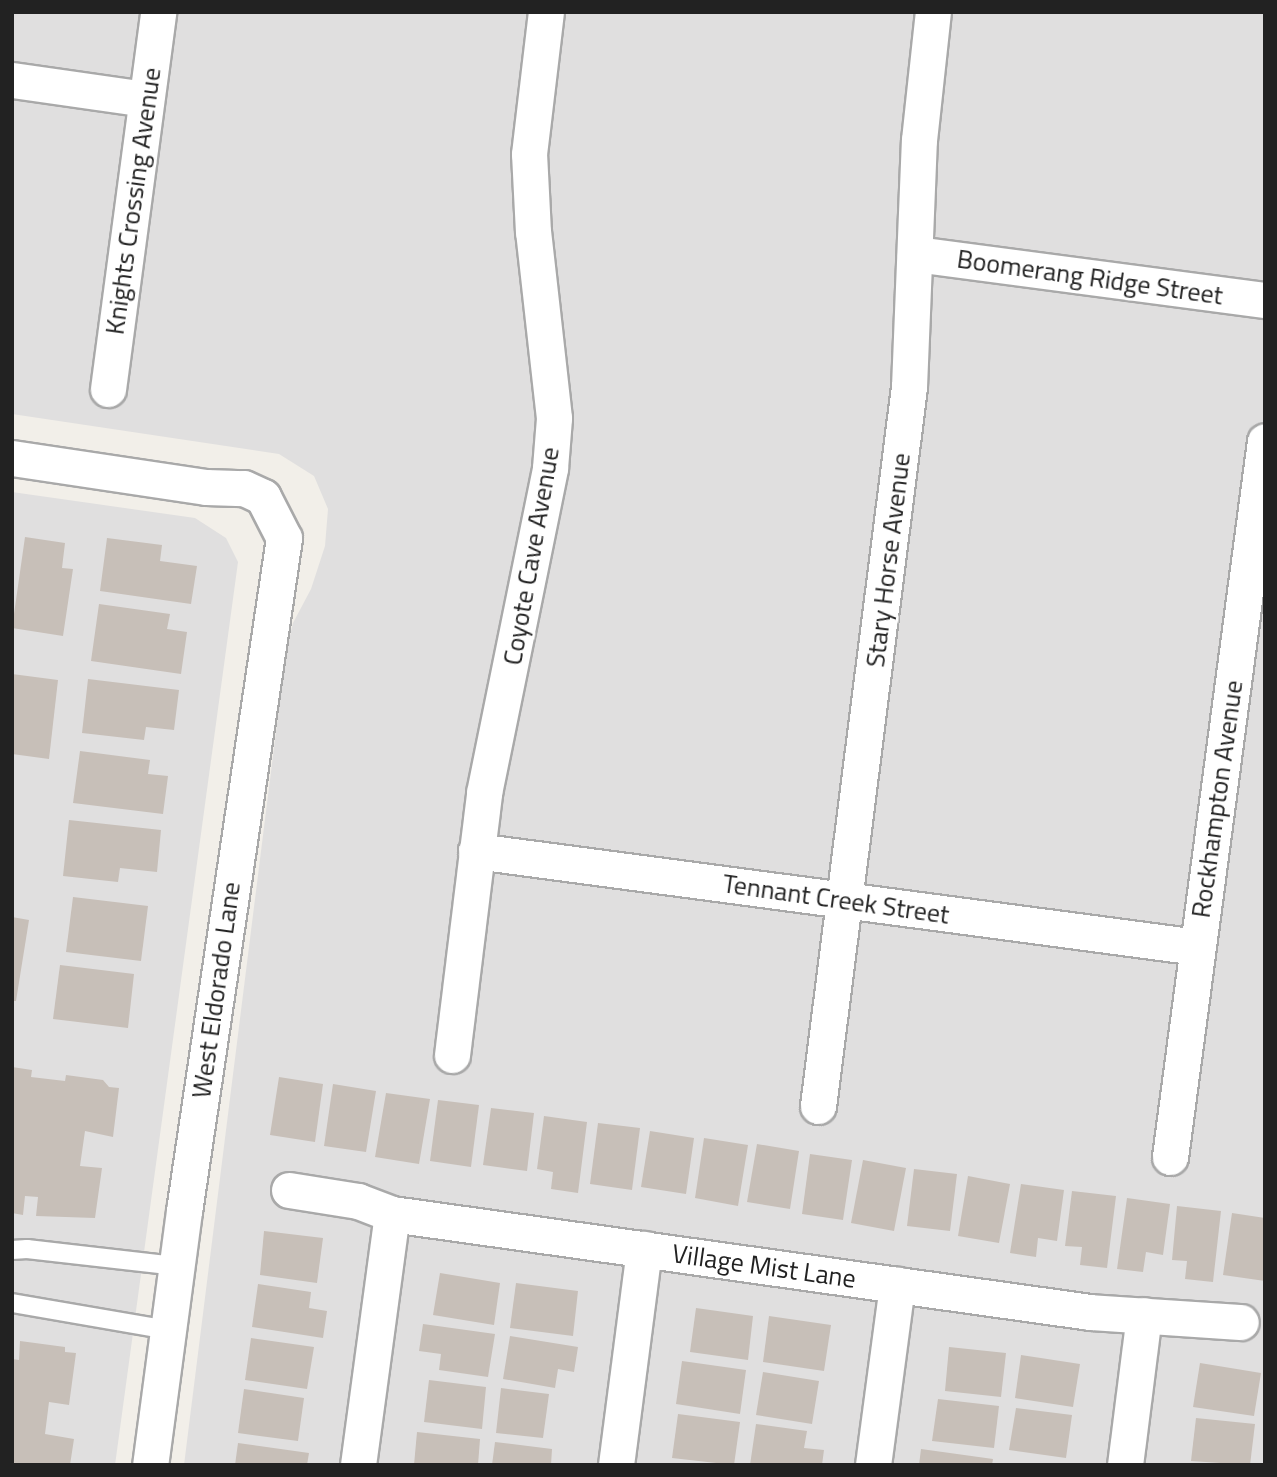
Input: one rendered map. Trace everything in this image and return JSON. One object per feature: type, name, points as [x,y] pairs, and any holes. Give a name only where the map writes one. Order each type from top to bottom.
[{"type":"street","name":"Knights Crossing Avenue","points":[[108,389],[158,12]]},
{"type":"street","name":"Coyote Cave Avenue","points":[[452,1055],[484,793],[550,468],[554,418],[533,232],[530,154],[546,12]]},
{"type":"street","name":"Stary Horse Avenue","points":[[818,1106],[909,387],[920,128],[933,12]]},
{"type":"street","points":[[12,80],[146,99]]},
{"type":"street","name":"Boomerang Ridge Street","points":[[915,254],[1265,300]]},
{"type":"street","name":"Rockhampton Avenue","points":[[1170,1157],[1265,441]]},
{"type":"street","name":"West Eldorado Lane","points":[[12,458],[206,487],[244,488],[263,497],[284,538],[150,1465]]},
{"type":"street","name":"Tennant Creek Street","points":[[476,851],[1197,947]]},
{"type":"street","name":"Village Mist Lane","points":[[289,1190],[358,1200],[391,1214],[1090,1312],[1241,1322]]},
{"type":"street","points":[[358,1465],[391,1214]]},
{"type":"street","points":[[616,1465],[644,1249]]},
{"type":"street","points":[[873,1465],[897,1285]]},
{"type":"street","points":[[1125,1465],[1144,1315]]},
{"type":"lane","points":[[12,1250],[27,1249],[177,1266]]},
{"type":"lane","points":[[12,1303],[168,1330]]},
{"type":"shaded area","points":[[12,12],[1265,12],[1265,1465],[184,1465],[286,652],[293,623],[311,589],[325,546],[328,509],[314,476],[279,454],[12,414]]},
{"type":"shaded area","points":[[12,492],[195,518],[226,538],[238,562],[115,1465],[12,1465]]},
{"type":"building","points":[[25,537],[65,543],[62,568],[73,569],[63,636],[12,628]]},
{"type":"building","points":[[107,538],[162,545],[160,561],[197,566],[191,604],[100,591]]},
{"type":"building","points":[[99,604],[170,614],[167,629],[187,632],[181,674],[91,661]]},
{"type":"building","points":[[12,674],[58,680],[49,759],[12,754]]},
{"type":"building","points":[[88,679],[179,690],[174,730],[146,727],[144,740],[82,733]]},
{"type":"building","points":[[80,751],[150,760],[148,774],[168,776],[163,814],[73,803]]},
{"type":"building","points":[[69,820],[161,830],[157,872],[120,868],[118,882],[63,876]]},
{"type":"building","points":[[73,897],[148,906],[141,961],[66,952]]},
{"type":"building","points":[[12,917],[29,920],[16,1001],[12,1001]]},
{"type":"building","points":[[60,965],[134,974],[128,1028],[53,1019]]},
{"type":"building","points":[[12,1067],[32,1070],[31,1077],[65,1081],[66,1075],[103,1080],[109,1087],[119,1088],[113,1137],[85,1131],[80,1166],[102,1168],[95,1218],[36,1216],[38,1197],[25,1196],[23,1215],[12,1213]]},
{"type":"building","points":[[279,1077],[323,1084],[315,1142],[270,1135]]},
{"type":"building","points":[[333,1084],[376,1091],[366,1152],[324,1146]]},
{"type":"building","points":[[386,1093],[430,1099],[419,1164],[375,1157]]},
{"type":"building","points":[[438,1100],[479,1105],[471,1167],[430,1161]]},
{"type":"building","points":[[491,1108],[534,1113],[527,1171],[483,1165]]},
{"type":"building","points":[[544,1116],[587,1122],[578,1193],[551,1189],[553,1172],[537,1169]]},
{"type":"building","points":[[598,1123],[640,1128],[632,1190],[590,1184]]},
{"type":"building","points":[[650,1131],[694,1138],[686,1194],[641,1187]]},
{"type":"building","points":[[704,1138],[748,1145],[738,1206],[695,1198]]},
{"type":"building","points":[[757,1144],[799,1151],[790,1209],[747,1202]]},
{"type":"building","points":[[810,1154],[852,1160],[843,1220],[802,1214]]},
{"type":"building","points":[[863,1160],[906,1168],[894,1231],[851,1223]]},
{"type":"building","points":[[914,1169],[957,1174],[950,1231],[907,1226]]},
{"type":"building","points":[[968,1176],[1010,1184],[999,1243],[958,1236]]},
{"type":"building","points":[[1021,1184],[1064,1190],[1057,1241],[1038,1238],[1036,1257],[1010,1253]]},
{"type":"building","points":[[1072,1191],[1116,1196],[1107,1268],[1080,1265],[1082,1247],[1065,1246]]},
{"type":"building","points":[[1127,1198],[1170,1204],[1163,1255],[1146,1252],[1143,1272],[1117,1269]]},
{"type":"building","points":[[1177,1206],[1221,1211],[1213,1282],[1185,1279],[1187,1261],[1172,1260]]},
{"type":"building","points":[[1232,1213],[1265,1218],[1265,1281],[1223,1275]]},
{"type":"building","points":[[264,1231],[323,1238],[317,1283],[260,1275]]},
{"type":"building","points":[[440,1273],[500,1283],[494,1325],[433,1315]]},
{"type":"building","points":[[516,1283],[578,1291],[573,1336],[510,1328]]},
{"type":"building","points":[[258,1284],[311,1292],[309,1308],[327,1311],[323,1338],[252,1327]]},
{"type":"building","points":[[696,1308],[753,1316],[748,1360],[690,1352]]},
{"type":"building","points":[[769,1316],[831,1325],[824,1371],[763,1362]]},
{"type":"building","points":[[423,1324],[495,1334],[488,1377],[439,1370],[441,1354],[419,1351]]},
{"type":"building","points":[[510,1336],[578,1347],[574,1372],[558,1369],[555,1388],[503,1379]]},
{"type":"building","points":[[251,1338],[314,1347],[307,1389],[245,1380]]},
{"type":"building","points":[[20,1341],[65,1347],[65,1352],[76,1353],[69,1405],[49,1402],[45,1434],[74,1439],[70,1465],[12,1465],[12,1359],[19,1360]]},
{"type":"building","points":[[949,1347],[1006,1353],[1001,1397],[945,1391]]},
{"type":"building","points":[[1021,1355],[1080,1364],[1073,1407],[1015,1398]]},
{"type":"building","points":[[682,1361],[746,1370],[740,1414],[676,1404]]},
{"type":"building","points":[[1200,1363],[1261,1373],[1254,1416],[1193,1407]]},
{"type":"building","points":[[763,1372],[819,1381],[812,1424],[756,1415]]},
{"type":"building","points":[[429,1380],[486,1387],[482,1429],[424,1422]]},
{"type":"building","points":[[501,1388],[549,1394],[543,1438],[496,1433]]},
{"type":"building","points":[[244,1389],[304,1398],[298,1441],[238,1433]]},
{"type":"building","points":[[938,1399],[999,1406],[994,1448],[932,1441]]},
{"type":"building","points":[[1016,1408],[1072,1415],[1066,1458],[1009,1450]]},
{"type":"building","points":[[678,1414],[740,1422],[734,1465],[672,1458]]},
{"type":"building","points":[[1196,1418],[1255,1424],[1250,1465],[1191,1461]]},
{"type":"building","points":[[756,1424],[807,1431],[804,1448],[824,1450],[822,1465],[750,1465]]},
{"type":"building","points":[[417,1432],[480,1439],[478,1465],[414,1465]]},
{"type":"building","points":[[495,1442],[552,1449],[551,1465],[492,1465]]},
{"type":"building","points":[[238,1443],[309,1453],[307,1465],[235,1465]]},
{"type":"building","points":[[921,1449],[993,1459],[992,1465],[919,1465]]}]
